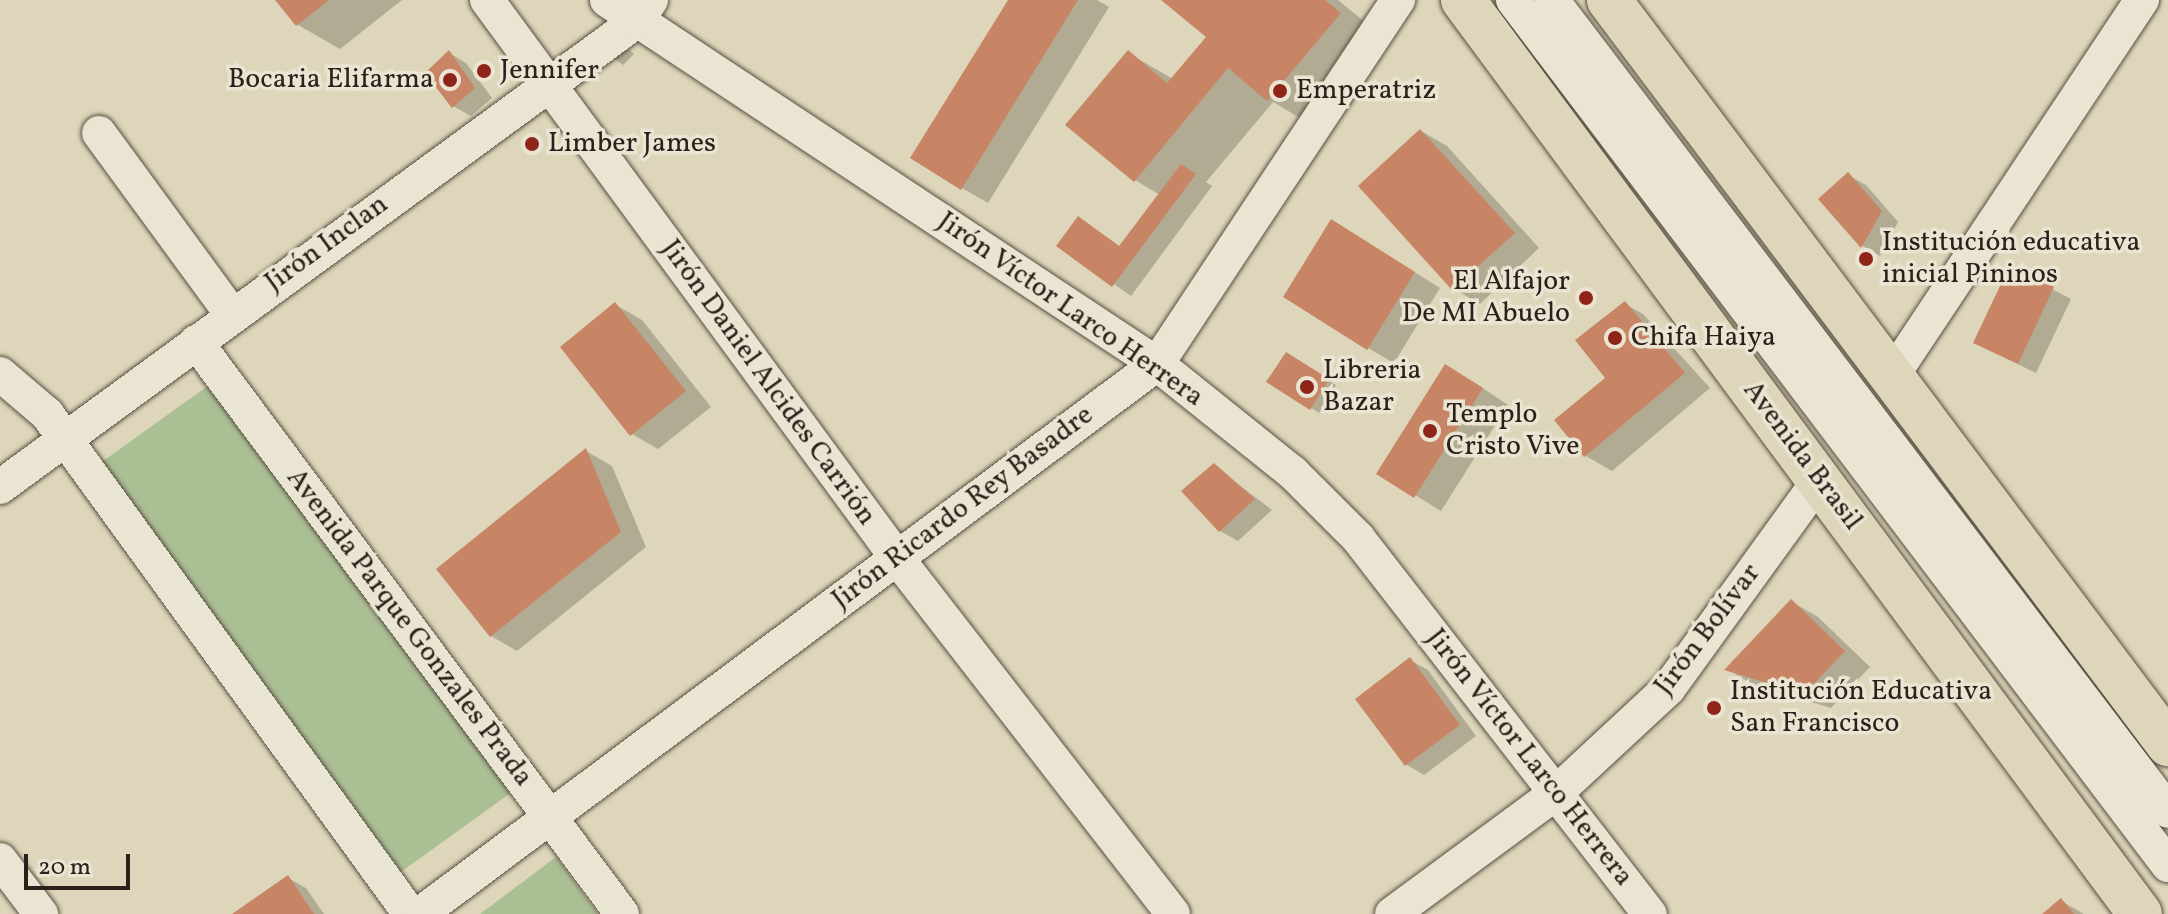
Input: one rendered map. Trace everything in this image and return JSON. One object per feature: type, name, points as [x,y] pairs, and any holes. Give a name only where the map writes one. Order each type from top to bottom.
[{"type":"main road","points":[[1609,0],[2168,744]]},
{"type":"main road","name":"Avenida Brasil","points":[[1487,8],[1820,479],[2140,914]]},
{"type":"street","name":"Jirón Daniel Alcides Carrión","points":[[487,0],[897,558],[1173,914]]},
{"type":"street","name":"Jirón Víctor Larco Herrera","points":[[607,0],[644,10],[1157,364],[1293,473],[1358,538],[1650,914]]},
{"type":"street","name":"Jirón Ricardo Rey Basadre","points":[[420,914],[1157,364],[1398,0]]},
{"type":"street","points":[[1552,0],[2168,811]]},
{"type":"street","points":[[1892,376],[2142,0]]},
{"type":"street","name":"Avenida Brasil","points":[[1487,8],[2168,865]]},
{"type":"street","name":"Jirón Inclan","points":[[0,487],[644,10]]},
{"type":"street","points":[[99,133],[232,315]]},
{"type":"street","name":"Avenida Parque Gonzales Prada","points":[[196,342],[622,914]]},
{"type":"street","points":[[0,374],[47,414],[410,914]]},
{"type":"street","name":"Jirón Bolívar","points":[[1392,914],[1556,793],[1668,689],[1820,479]]},
{"type":"street","points":[[0,860],[41,914]]},
{"type":"green space","points":[[209,385],[512,792],[398,874],[99,464]]},
{"type":"green space","points":[[556,857],[598,914],[480,914]]},
{"type":"building","points":[[275,0],[329,0],[296,26]]},
{"type":"building","points":[[1008,0],[1078,0],[961,190],[910,158]]},
{"type":"building","points":[[1161,0],[1325,0],[1341,13],[1267,101],[1228,68],[1134,182],[1065,125],[1128,50],[1167,83],[1206,37]]},
{"type":"building","name":"Bocaria Elifarma","points":[[449,50],[475,88],[452,108],[425,73]]},
{"type":"building","points":[[1420,129],[1515,233],[1452,290],[1358,186]]},
{"type":"building","points":[[1181,164],[1196,174],[1112,287],[1056,246],[1078,216],[1119,246]]},
{"type":"building","points":[[1848,172],[1882,211],[1861,248],[1818,199]]},
{"type":"building","points":[[1331,219],[1415,272],[1367,350],[1283,297]]},
{"type":"building","points":[[2010,265],[2054,287],[2018,364],[1973,343]]},
{"type":"building","points":[[1625,301],[1685,373],[1584,457],[1554,420],[1605,378],[1575,340]]},
{"type":"building","points":[[615,302],[686,391],[630,436],[560,347]]},
{"type":"building","points":[[1286,352],[1329,379],[1310,410],[1266,382]]},
{"type":"building","name":"Templo Cristo Vive","points":[[1445,364],[1483,388],[1414,498],[1376,474]]},
{"type":"building","points":[[586,448],[621,532],[490,637],[436,569]]},
{"type":"building","points":[[1214,463],[1255,499],[1219,532],[1181,491]]},
{"type":"building","points":[[1791,599],[1845,651],[1804,694],[1724,670]]},
{"type":"building","points":[[1410,657],[1460,725],[1405,766],[1355,699]]},
{"type":"building","points":[[288,875],[314,914],[232,914]]},
{"type":"building","points":[[2061,898],[2074,914],[2042,914]]},
{"type":"place","name":"Jennifer","points":[[484,71]]},
{"type":"place","name":"Bocaria Elifarma","points":[[450,80]]},
{"type":"place","name":"Emperatriz","points":[[1280,91]]},
{"type":"place","name":"Limber James","points":[[532,144]]},
{"type":"place","name":"Institución educativa inicial Pininos","points":[[1866,259]]},
{"type":"place","name":"El Alfajor De MI Abuelo","points":[[1586,298]]},
{"type":"place","name":"Chifa Haiya","points":[[1615,338]]},
{"type":"place","name":"Libreria Bazar","points":[[1307,387]]},
{"type":"place","name":"Templo Cristo Vive","points":[[1430,431]]},
{"type":"place","name":"Institución Educativa San Francisco","points":[[1714,708]]}]
